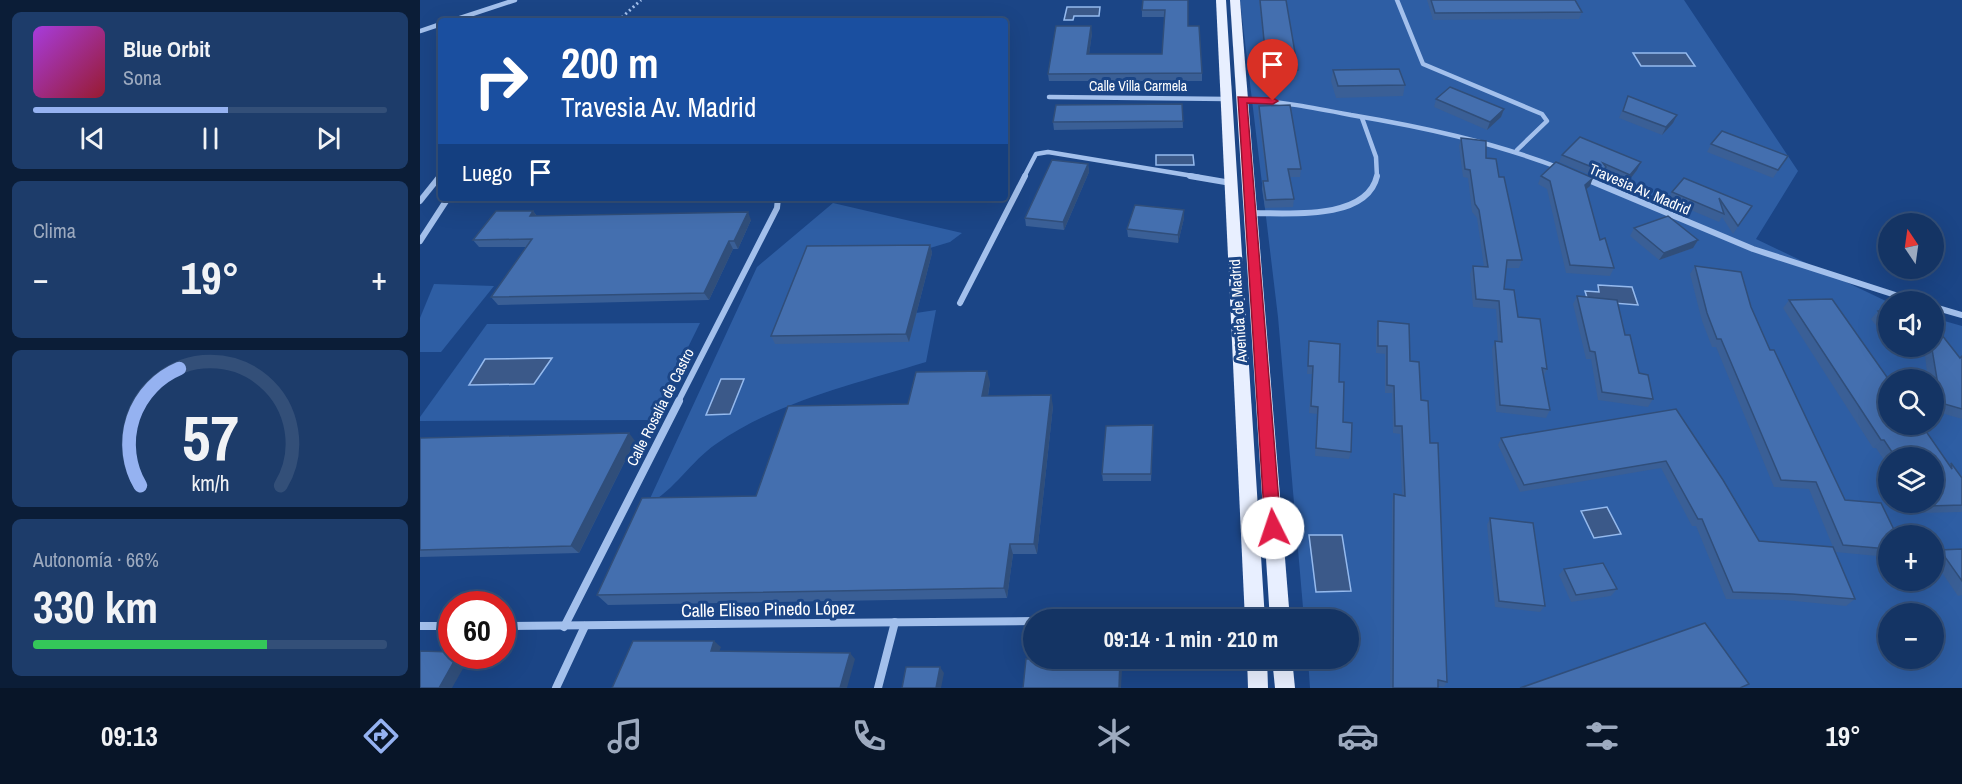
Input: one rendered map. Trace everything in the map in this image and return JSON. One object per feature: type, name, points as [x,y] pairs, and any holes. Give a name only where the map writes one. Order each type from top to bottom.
[{"type":"main road","name":"Avenida de Madrid","points":[[1221,0],[1254,609]]},
{"type":"main road","name":"Avenida de Madrid","points":[[1235,0],[1279,609]]},
{"type":"main road","points":[[1257,669],[1258,688]]},
{"type":"main road","points":[[1283,669],[1284,688]]},
{"type":"street","points":[[460,18],[515,0]]},
{"type":"street","points":[[1396,0],[1418,57],[1423,64],[1542,114],[1547,121],[1517,150]]},
{"type":"street","points":[[420,31],[438,25]]},
{"type":"street","name":"Calle Villa Carmela","points":[[1049,97],[1227,99]]},
{"type":"street","name":"Travesia Av. Madrid","points":[[1242,99],[1273,101],[1517,150],[1570,173]]},
{"type":"street","points":[[1250,213],[1335,210],[1359,201],[1370,193],[1376,184],[1378,172],[1370,138],[1362,118]]},
{"type":"street","points":[[960,303],[1036,154],[1048,152],[1231,183]]},
{"type":"street","name":"Travesia Av. Madrid","points":[[1581,177],[1753,249],[1883,291]]},
{"type":"street","points":[[420,201],[438,179]]},
{"type":"street","points":[[420,241],[446,201]]},
{"type":"street","name":"Calle Rosalía de Castro","points":[[564,627],[777,208],[778,201]]},
{"type":"street","points":[[1944,310],[1962,315]]},
{"type":"street","name":"Calle Eliseo Pinedo López","points":[[516,626],[1023,621]]},
{"type":"street","points":[[878,688],[895,622]]},
{"type":"street","points":[[420,626],[438,626]]},
{"type":"street","points":[[556,688],[585,627]]},
{"type":"path","points":[[621,18],[641,0]]},
{"type":"shaded area","points":[[1240,0],[1684,0],[1798,171],[1756,239],[1878,297],[1878,357],[1944,357],[1944,321],[1962,326],[1962,688],[1310,688],[1309,669],[1359,669],[1359,609],[1303,609],[1278,317]]},
{"type":"shaded area","points":[[1067,7],[1100,7],[1099,16],[1074,16],[1073,20],[1064,20]]},
{"type":"shaded area","points":[[1633,53],[1686,53],[1695,66],[1641,66]]},
{"type":"shaded area","points":[[1156,155],[1193,155],[1194,165],[1156,165]]},
{"type":"shaded area","points":[[833,203],[962,233],[950,242],[930,248],[908,342],[916,313],[936,310],[926,362],[818,395],[765,416],[716,444],[666,492],[647,505],[757,267]]},
{"type":"shaded area","points":[[434,284],[494,286],[441,352],[420,352],[420,318]]},
{"type":"shaded area","points":[[1598,285],[1632,287],[1638,305],[1588,301],[1585,291],[1599,292]]},
{"type":"shaded area","points":[[700,323],[652,420],[420,421],[420,417],[487,324]]},
{"type":"shaded area","points":[[552,358],[534,384],[469,385],[485,359]]},
{"type":"shaded area","points":[[721,379],[744,379],[730,414],[706,415]]},
{"type":"shaded area","points":[[1607,507],[1621,534],[1594,538],[1581,511]]},
{"type":"shaded area","points":[[1309,535],[1342,535],[1351,591],[1316,592]]},
{"type":"building","points":[[1143,0],[1188,0],[1188,26],[1199,26],[1202,73],[1048,74],[1056,26],[1091,26],[1087,54],[1162,54],[1165,10],[1142,10]]},
{"type":"building","points":[[1260,0],[1286,0],[1298,70],[1267,70]]},
{"type":"building","points":[[1431,0],[1575,0],[1582,12],[1435,13]]},
{"type":"building","points":[[1399,69],[1405,85],[1338,86],[1333,70]]},
{"type":"building","points":[[1450,87],[1504,109],[1490,122],[1436,99]]},
{"type":"building","points":[[1628,96],[1677,115],[1666,127],[1623,111]]},
{"type":"building","points":[[1182,104],[1183,121],[1053,122],[1056,105]]},
{"type":"building","points":[[1290,105],[1301,169],[1288,169],[1294,199],[1266,200],[1263,181],[1268,181],[1259,106]]},
{"type":"building","points":[[1722,131],[1788,156],[1778,170],[1711,144]]},
{"type":"building","points":[[1580,137],[1641,162],[1630,175],[1603,163],[1606,167],[1602,171],[1562,155]]},
{"type":"building","points":[[1461,138],[1486,141],[1486,158],[1496,159],[1499,177],[1504,177],[1522,260],[1507,260],[1504,289],[1514,290],[1518,317],[1540,319],[1547,369],[1542,368],[1550,410],[1500,405],[1495,341],[1502,342],[1499,301],[1476,299],[1473,266],[1488,267],[1479,210],[1475,204],[1470,170],[1465,169]]},
{"type":"building","points":[[1052,160],[1088,164],[1063,222],[1025,218]]},
{"type":"building","points":[[1556,162],[1593,178],[1585,185],[1600,240],[1605,238],[1614,268],[1570,265],[1550,181],[1541,176]]},
{"type":"building","points":[[1684,178],[1752,206],[1738,226],[1719,198],[1724,214],[1672,192]]},
{"type":"building","points":[[1135,205],[1184,210],[1178,235],[1127,229]]},
{"type":"building","points":[[496,211],[533,211],[530,216],[748,212],[734,241],[729,241],[704,293],[491,297],[532,239],[473,240]]},
{"type":"building","points":[[1668,216],[1698,240],[1664,253],[1634,228]]},
{"type":"building","points":[[930,245],[906,334],[771,336],[807,246]]},
{"type":"building","points":[[1695,266],[1741,272],[1751,307],[1770,350],[1774,350],[1845,500],[1878,503],[1878,513],[1886,513],[1892,525],[1878,525],[1878,548],[1843,545],[1816,482],[1781,480],[1721,339],[1717,339],[1707,313]]},
{"type":"building","points":[[1577,296],[1617,300],[1625,335],[1630,335],[1639,373],[1648,375],[1653,399],[1602,392],[1595,352],[1590,351]]},
{"type":"building","points":[[1832,299],[1881,369],[1878,369],[1878,435],[1929,435],[1937,447],[1889,447],[1884,440],[1881,440],[1789,300]]},
{"type":"building","points":[[1378,321],[1409,324],[1410,361],[1419,362],[1421,400],[1428,401],[1430,443],[1438,443],[1447,682],[1438,680],[1438,688],[1393,688],[1394,494],[1405,496],[1402,426],[1395,426],[1394,386],[1387,385],[1387,346],[1378,346]]},
{"type":"building","points":[[1944,338],[1960,358],[1962,356],[1962,409],[1944,404],[1944,369],[1935,369],[1933,357],[1944,357]]},
{"type":"building","points":[[1309,341],[1340,344],[1339,382],[1344,382],[1343,422],[1352,423],[1351,452],[1316,448],[1318,407],[1311,406],[1313,366],[1308,366]]},
{"type":"building","points":[[987,371],[982,396],[1051,395],[1034,544],[1010,544],[1004,588],[597,595],[642,498],[756,496],[788,406],[908,404],[916,372]]},
{"type":"building","points":[[1676,409],[1723,480],[1759,541],[1833,547],[1855,599],[1733,592],[1702,519],[1698,519],[1666,461],[1524,485],[1501,438]]},
{"type":"building","points":[[1153,425],[1151,474],[1102,474],[1106,426]]},
{"type":"building","points":[[629,433],[571,546],[420,550],[420,438]]},
{"type":"building","points":[[1944,457],[1962,478],[1962,505],[1944,506]]},
{"type":"building","points":[[1490,518],[1533,523],[1545,606],[1499,601]]},
{"type":"building","points":[[1962,549],[1962,581],[1944,556],[1944,550]]},
{"type":"building","points":[[1603,563],[1617,589],[1576,595],[1564,569]]},
{"type":"building","points":[[1705,623],[1749,684],[1740,688],[1520,688]]},
{"type":"building","points":[[633,641],[714,641],[711,651],[850,653],[840,688],[612,688]]},
{"type":"building","points":[[420,651],[438,652],[438,669],[450,669],[439,688],[420,688]]},
{"type":"building","points":[[906,667],[940,667],[936,688],[902,688]]},
{"type":"building","points":[[1025,669],[1120,669],[1119,688],[1023,688]]},
{"type":"route","points":[[1273,101],[1242,99],[1273,528]]}]
